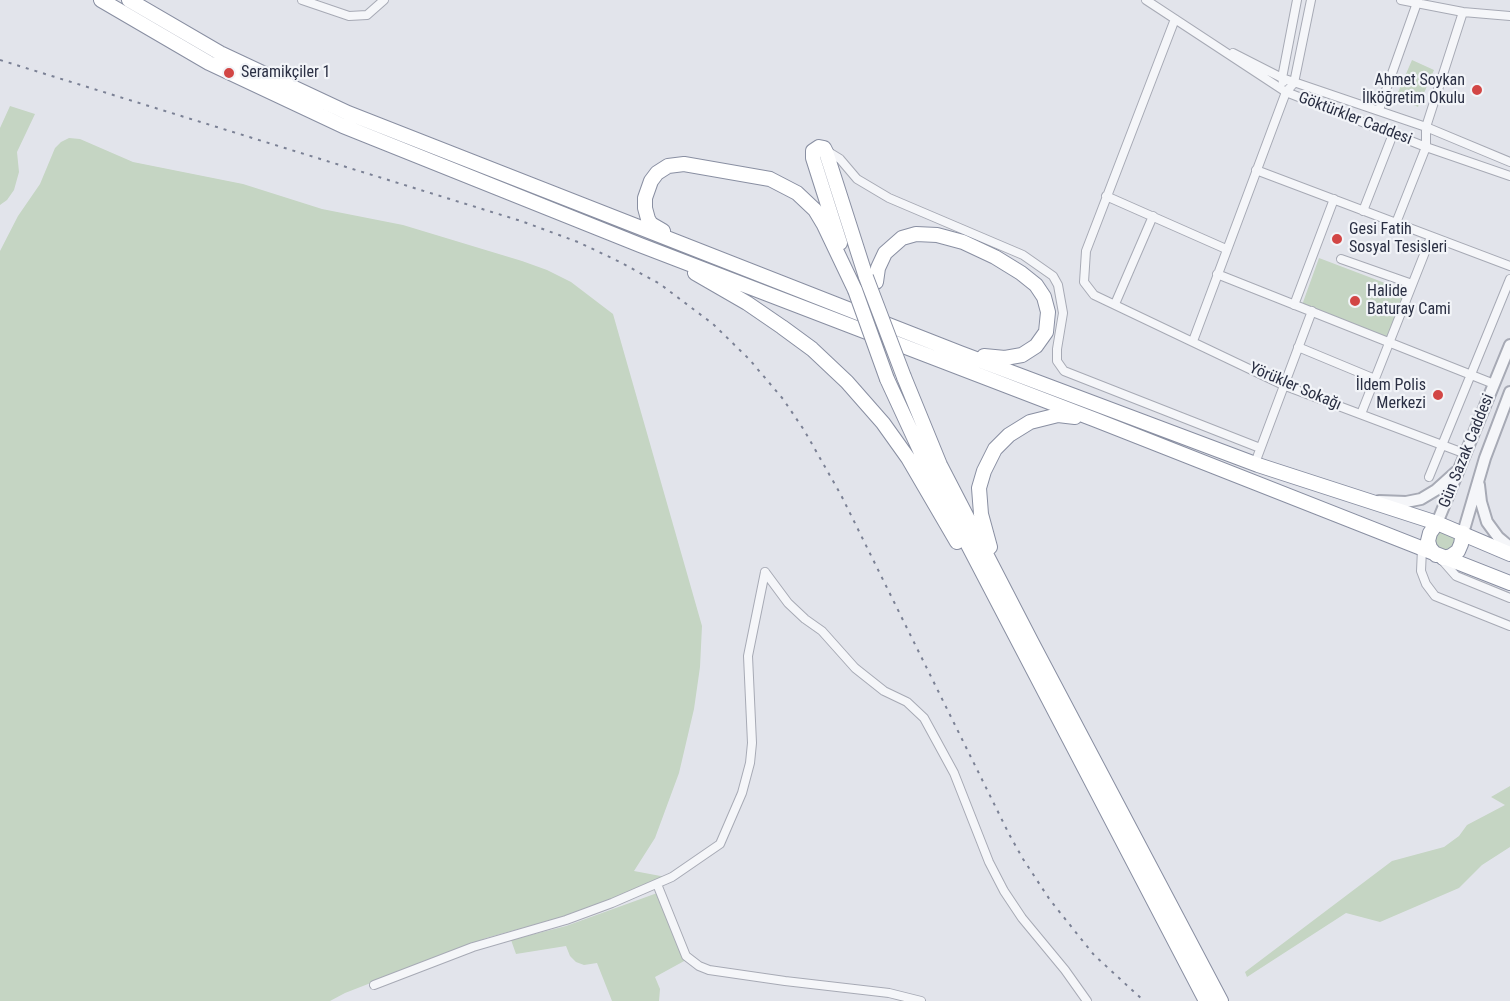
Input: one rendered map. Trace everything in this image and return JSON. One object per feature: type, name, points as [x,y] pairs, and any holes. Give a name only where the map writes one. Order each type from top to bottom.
[{"type":"highway","points":[[101,0],[208,63],[343,126],[640,245],[1096,420],[1510,583]]},
{"type":"highway","points":[[129,0],[220,53],[348,113],[960,353],[1255,463],[1437,523],[1510,554]]},
{"type":"highway","points":[[1206,1001],[1027,646],[940,465],[904,377],[825,150],[821,147],[815,149],[813,158],[855,290],[887,379],[929,470],[1027,646],[1221,1001]]},
{"type":"highway","points":[[700,252],[651,225],[646,214],[645,198],[649,185],[657,174],[671,165],[684,164],[770,179],[791,189],[809,204],[819,218],[855,290]]},
{"type":"highway","points":[[871,280],[888,250],[907,236],[925,234],[956,240],[983,250],[1015,269],[1039,289],[1046,302],[1048,324],[1042,339],[1032,350],[1017,357],[1005,358],[960,353]]},
{"type":"highway","points":[[640,245],[703,278],[765,315],[812,350],[853,388],[883,423],[908,458],[1027,646]]},
{"type":"highway","points":[[1027,646],[986,536],[979,502],[982,476],[999,444],[1036,419],[1058,415],[1096,420]]},
{"type":"highway","points":[[1437,523],[1428,541],[1430,548],[1440,556],[1451,556],[1458,551],[1463,533]]},
{"type":"street","points":[[302,0],[349,16],[367,15],[384,0]]},
{"type":"street","points":[[1146,0],[1194,33]]},
{"type":"street","points":[[1286,92],[1282,78],[1297,0]]},
{"type":"street","points":[[1193,341],[1286,92],[1294,83],[1311,0]]},
{"type":"street","points":[[1401,0],[1463,12],[1510,16]]},
{"type":"street","points":[[1379,110],[1417,2]]},
{"type":"street","points":[[1396,223],[1426,147],[1426,127],[1463,12]]},
{"type":"street","name":"Yörükler Sokağı","points":[[1175,20],[1086,251],[1084,282],[1094,295],[1283,385],[1466,454]]},
{"type":"street","name":"Göktürkler Caddesi","points":[[1194,33],[1294,83],[1426,127],[1510,162]]},
{"type":"street","name":"Göktürkler Caddesi","points":[[1194,33],[1286,92],[1426,147],[1510,176]]},
{"type":"street","points":[[1363,211],[1394,134]]},
{"type":"street","points":[[825,150],[840,159],[857,179],[889,198],[1023,255],[1053,276],[1058,285],[1063,313],[1057,361],[1064,371],[1260,448]]},
{"type":"street","points":[[1256,170],[1510,266]]},
{"type":"street","points":[[1106,195],[1226,249]]},
{"type":"street","points":[[1294,304],[1334,199]]},
{"type":"street","points":[[1115,304],[1153,216]]},
{"type":"street","points":[[1360,414],[1431,237]]},
{"type":"street","points":[[1341,259],[1412,284]]},
{"type":"street","points":[[1217,274],[1494,384]]},
{"type":"street","points":[[1429,477],[1510,279]]},
{"type":"street","points":[[1255,463],[1312,311]]},
{"type":"street","name":"Gün Sazak Caddesi","points":[[1437,523],[1510,345]]},
{"type":"street","points":[[1298,347],[1375,379]]},
{"type":"street","name":"Gün Sazak Caddesi","points":[[1463,533],[1492,437],[1510,392]]},
{"type":"street","points":[[1368,501],[1406,502],[1421,499],[1436,490],[1458,470]]},
{"type":"street","points":[[1478,480],[1487,522],[1498,537],[1510,547]]},
{"type":"street","points":[[1422,549],[1421,571],[1426,584],[1435,596],[1510,626]]},
{"type":"street","points":[[1440,556],[1456,576],[1510,598]]},
{"type":"street","points":[[374,985],[473,947],[589,912],[672,877],[720,844],[748,773],[752,743],[748,656],[765,572],[788,603],[822,631],[855,668],[884,691],[907,702],[924,718],[954,773],[989,862],[1004,891],[1022,918],[1087,1001]]},
{"type":"street","points":[[657,884],[686,956],[694,964],[704,969],[855,991],[889,993],[921,1001]]},
{"type":"green space","points":[[1412,60],[1434,70],[1418,107],[1396,97]]},
{"type":"green space","points":[[10,106],[35,114],[17,152],[19,172],[14,190],[0,205],[0,128]]},
{"type":"green space","points":[[69,138],[80,139],[133,162],[243,184],[322,209],[403,225],[522,261],[571,282],[613,314],[702,626],[700,667],[694,709],[679,773],[655,838],[634,871],[666,877],[615,899],[562,917],[486,938],[345,993],[330,1001],[0,1001],[0,251],[18,216],[40,184],[55,148]]},
{"type":"green space","points":[[1319,258],[1406,291],[1388,338],[1302,305]]},
{"type":"green space","points":[[1445,531],[1452,534],[1455,541],[1452,548],[1445,551],[1438,548],[1435,541],[1438,534]]},
{"type":"green space","points":[[1510,786],[1510,847],[1482,865],[1459,888],[1380,922],[1346,913],[1247,977],[1245,972],[1392,861],[1444,847],[1459,836],[1467,825],[1505,805],[1491,797]]},
{"type":"green space","points":[[660,892],[686,960],[655,977],[660,989],[659,1001],[612,1001],[597,963],[584,965],[576,962],[570,956],[566,946],[516,954],[511,940],[566,926]]},
{"type":"railway","points":[[0,60],[521,221],[578,242],[660,284],[713,324],[749,359],[783,399],[804,430],[841,495],[1023,859],[1050,900],[1094,955],[1144,1001]]},
{"type":"place","name":"Seramikçiler 1","points":[[229,73]]},
{"type":"place","name":"Ahmet Soykan İlköğretim Okulu","points":[[1477,90]]},
{"type":"place","name":"Gesi Fatih Sosyal Tesisleri","points":[[1337,239]]},
{"type":"place","name":"Halide Baturay Cami","points":[[1355,301]]},
{"type":"place","name":"İldem Polis Merkezi","points":[[1438,395]]}]
